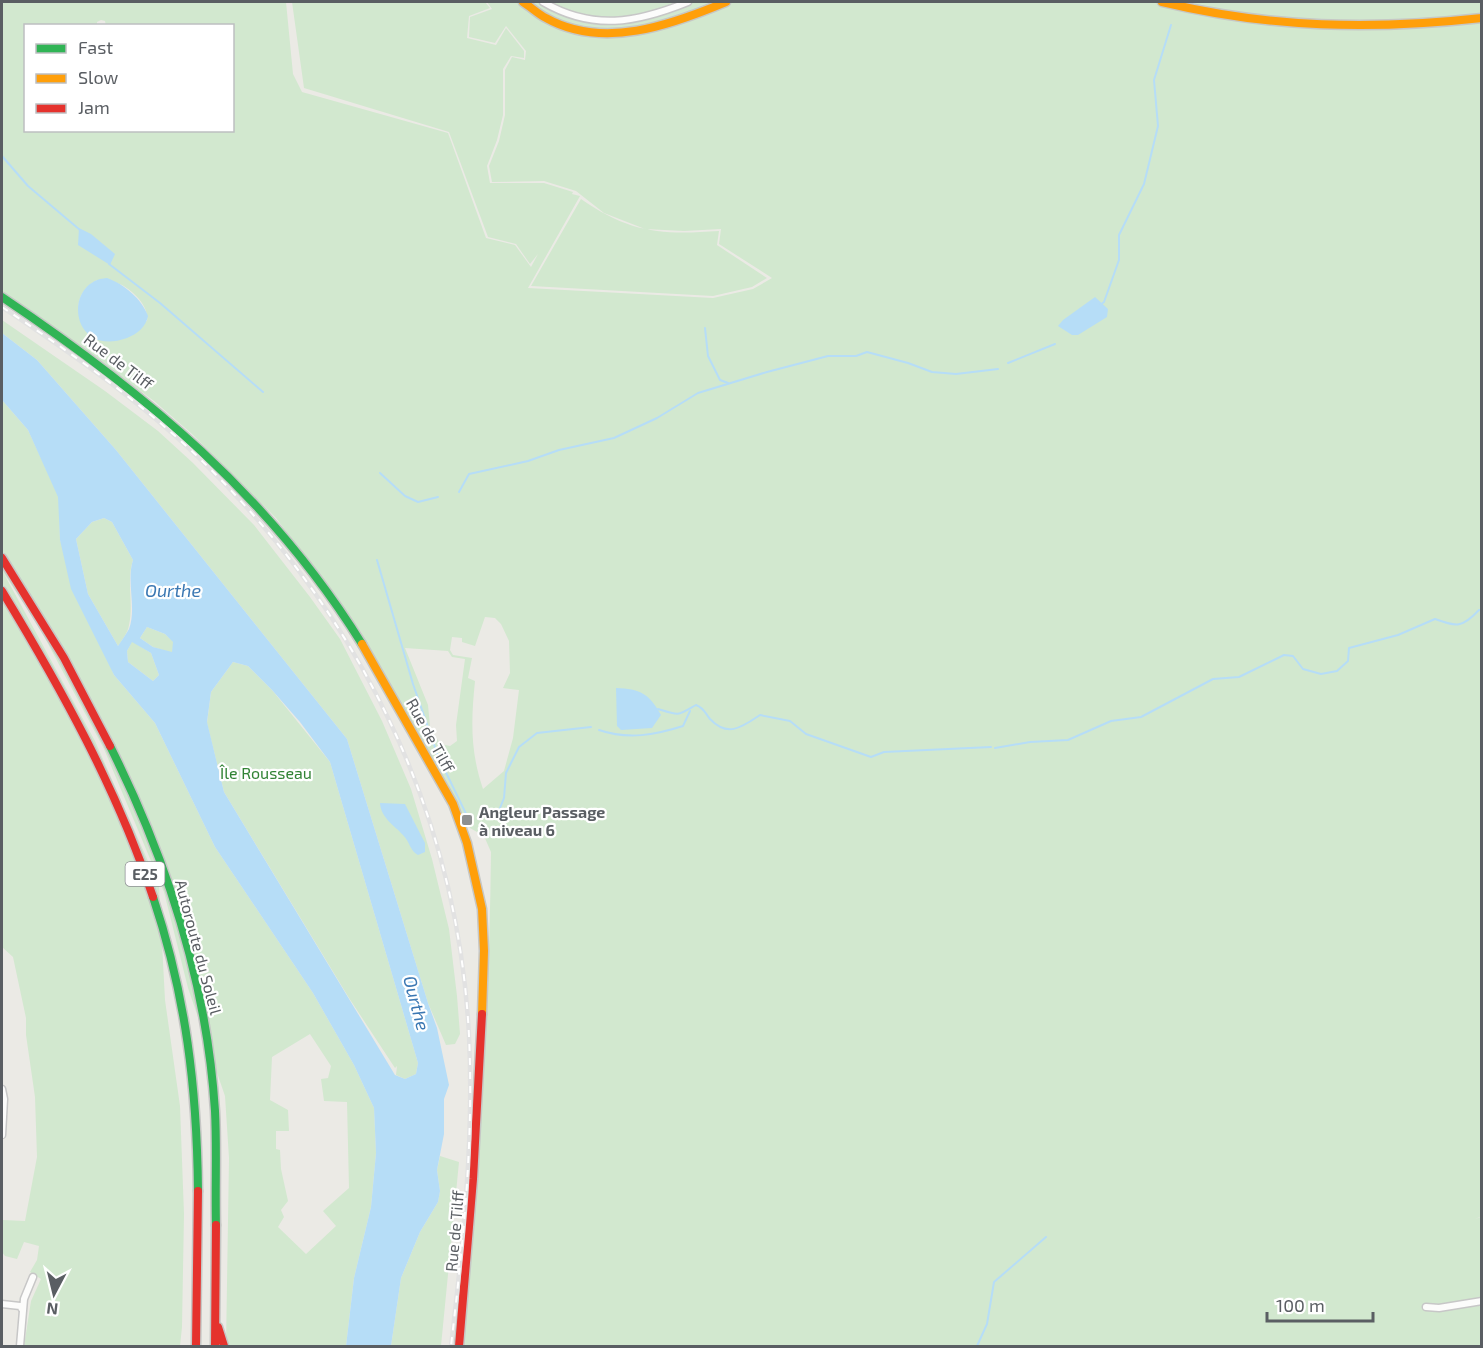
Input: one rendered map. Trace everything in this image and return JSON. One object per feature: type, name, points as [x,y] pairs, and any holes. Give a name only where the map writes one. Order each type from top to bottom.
[{"type":"main road","points":[[523,2],[539,14],[563,26],[592,33],[613,34],[636,32],[679,21],[726,2]]},
{"type":"main road","points":[[1162,2],[1249,19],[1315,25],[1394,26],[1482,18]]},
{"type":"main road","name":"Rue de Tilff","points":[[2,297],[74,346],[151,404],[204,449],[262,509],[304,560],[348,621],[453,804],[476,875],[482,910],[483,950],[476,1153],[459,1347]]},
{"type":"main road","name":"Autoroute du Soleil","points":[[2,558],[51,636],[112,750],[163,868],[183,930],[198,992],[215,1112],[217,1324],[215,1347]]},
{"type":"main road","name":"Autoroute du Soleil","points":[[2,591],[60,692],[96,761],[137,855],[165,934],[191,1059],[197,1122],[198,1311],[196,1347]]},
{"type":"main road","points":[[217,1324],[224,1347]]},
{"type":"street","points":[[543,2],[576,17],[596,21],[615,21],[653,15],[688,2]]},
{"type":"street","points":[[2,1089],[4,1099],[2,1135]]},
{"type":"street","points":[[20,1347],[22,1309],[33,1277]]},
{"type":"street","points":[[1426,1307],[1439,1308],[1482,1301]]},
{"type":"street","points":[[2,1304],[20,1306],[22,1309]]},
{"type":"green space","points":[[2,2],[286,2],[293,74],[302,92],[448,133],[486,238],[515,245],[531,267],[538,254],[530,264],[516,244],[488,237],[449,132],[304,88],[292,2],[485,2],[490,8],[469,16],[467,38],[496,45],[506,28],[524,51],[524,58],[511,56],[503,69],[503,115],[487,166],[490,183],[544,183],[580,196],[528,288],[713,298],[753,289],[772,278],[719,244],[721,229],[684,231],[645,229],[604,213],[576,191],[544,181],[492,182],[489,166],[499,141],[505,115],[505,70],[512,57],[525,60],[526,51],[506,26],[495,43],[469,37],[470,17],[492,9],[487,2],[1481,2],[1482,1216],[1475,1219],[1481,1217],[1481,1346],[462,1346],[472,1251],[483,1080],[491,852],[484,836],[470,828],[361,632],[276,518],[192,434],[154,401],[33,312],[2,292]],"holes":[[[97,280],[117,283],[131,291],[146,310],[147,321],[99,340],[91,334],[80,319],[78,310],[82,294]],[[485,617],[495,618],[501,624],[509,641],[510,673],[503,688],[519,690],[513,738],[504,771],[483,789],[476,762],[472,722],[475,681],[468,678],[472,658],[453,655],[450,650],[452,637],[462,638],[462,642],[475,646]],[[405,648],[448,651],[452,657],[465,659],[456,725],[457,741],[450,746],[440,744],[430,726],[428,705]]]},
{"type":"green space","points":[[581,199],[615,219],[647,229],[663,232],[719,231],[717,245],[767,278],[752,287],[713,296],[531,286]]},
{"type":"green space","points":[[2,320],[105,391],[158,431],[193,463],[254,525],[340,639],[382,721],[411,789],[432,859],[449,929],[460,1034],[455,1044],[446,1045],[428,1003],[347,739],[116,450],[37,360],[2,333]]},
{"type":"green space","points":[[2,400],[28,430],[59,497],[60,540],[114,675],[155,723],[215,847],[313,993],[354,1065],[374,1108],[376,1153],[371,1207],[354,1278],[346,1346],[226,1346],[229,1158],[225,1096],[188,988],[164,892],[104,749],[38,625],[3,572],[95,741],[159,886],[165,1000],[180,1106],[184,1214],[180,1346],[24,1346],[31,1301],[41,1279],[30,1272],[37,1260],[39,1246],[24,1242],[17,1259],[5,1256],[2,1252],[3,1220],[25,1221],[37,1157],[35,1097],[26,1035],[26,1018],[13,957],[2,947]],"holes":[[[310,1034],[331,1066],[328,1078],[321,1079],[324,1101],[347,1102],[349,1188],[323,1211],[336,1226],[306,1254],[278,1227],[284,1217],[281,1210],[288,1201],[281,1169],[280,1150],[276,1149],[276,1131],[289,1131],[288,1110],[270,1100],[272,1057]]]},
{"type":"green space","points":[[104,518],[112,522],[133,560],[130,576],[129,625],[118,646],[88,594],[76,539],[92,522]]},
{"type":"green space","points":[[147,627],[165,634],[174,642],[172,653],[153,647],[140,638]]},
{"type":"green space","points":[[132,641],[151,653],[159,675],[153,681],[128,662],[127,651]]},
{"type":"green space","name":"Île Rousseau","points":[[233,662],[248,666],[272,690],[330,762],[418,1063],[416,1074],[405,1079],[396,1075],[397,1066],[395,1068],[349,998],[224,792],[207,723],[211,692]]},
{"type":"green space","points":[[440,1156],[459,1162],[441,1346],[391,1346],[401,1278],[420,1232],[438,1202],[440,1191],[437,1170]]},
{"type":"water","points":[[79,228],[91,234],[115,254],[110,265],[78,245]]},
{"type":"water","points":[[107,278],[132,293],[148,316],[143,327],[134,334],[108,342],[94,338],[84,329],[79,317],[79,304],[83,292],[93,282]]},
{"type":"water","points":[[1095,297],[1108,309],[1107,317],[1078,335],[1072,335],[1058,326],[1063,320]]},
{"type":"water","name":"Ourthe","points":[[2,333],[37,360],[116,450],[347,739],[437,1028],[449,1085],[444,1099],[444,1134],[437,1170],[440,1191],[438,1202],[420,1232],[401,1278],[391,1346],[346,1346],[354,1278],[371,1207],[376,1153],[374,1108],[354,1065],[313,993],[215,847],[155,723],[114,675],[71,589],[60,540],[58,497],[28,430],[2,400]],"holes":[[[104,518],[112,522],[133,560],[131,621],[129,629],[118,646],[88,594],[76,539],[92,522]],[[147,627],[165,634],[173,642],[172,652],[153,647],[140,638]],[[132,642],[151,653],[159,675],[153,681],[128,662],[127,651]],[[233,662],[248,666],[300,722],[330,762],[418,1063],[416,1074],[405,1079],[395,1075],[224,792],[207,722],[211,692]]]},
{"type":"water","points":[[616,688],[638,691],[648,697],[661,715],[652,728],[621,730],[617,726]]},
{"type":"water","points":[[380,803],[405,804],[425,843],[425,852],[418,855],[413,851],[405,838],[385,817]]},
{"type":"waterway","points":[[1100,305],[1104,302],[1119,260],[1119,235],[1144,184],[1158,126],[1154,80],[1171,25]]},
{"type":"waterway","points":[[2,156],[28,186],[80,230]]},
{"type":"waterway","points":[[109,264],[160,303],[263,392]]},
{"type":"waterway","points":[[705,328],[708,356],[720,380],[728,383]]},
{"type":"waterway","points":[[1008,363],[1055,344]]},
{"type":"waterway","points":[[459,492],[469,474],[614,438],[657,418],[698,393],[828,356],[856,356],[867,352],[932,372],[956,374],[998,369]]},
{"type":"waterway","points":[[380,473],[405,496],[418,502],[438,497]]},
{"type":"waterway","points":[[377,560],[413,684],[438,756],[471,824]]},
{"type":"waterway","points":[[995,748],[1030,742],[1068,740],[1111,721],[1141,717],[1213,679],[1239,677],[1284,655],[1293,656],[1303,669],[1321,674],[1337,671],[1348,661],[1349,648],[1398,635],[1435,619],[1449,624],[1463,623],[1482,610]]},
{"type":"waterway","points":[[658,709],[678,714],[696,705],[703,709],[717,725],[729,729],[741,727],[760,715],[790,721],[806,734],[871,757],[884,752],[991,747]]},
{"type":"waterway","points":[[599,730],[631,736],[662,732],[683,726],[690,711]]},
{"type":"waterway","points":[[488,817],[498,813],[504,798],[506,773],[519,747],[537,733],[591,727]]},
{"type":"waterway","points":[[977,1346],[987,1324],[994,1282],[1046,1237]]},
{"type":"railway","points":[[2,307],[79,360],[154,418],[200,459],[257,519],[308,583],[352,651],[390,722],[421,796],[445,874],[461,954],[469,1036],[470,1114],[463,1231],[451,1346]]},
{"type":"traffic: fast","points":[[2,297],[105,371],[201,451],[246,495],[287,541],[326,591],[362,644]]},
{"type":"traffic: fast","points":[[110,746],[131,789],[166,878],[193,970],[211,1064],[216,1140],[216,1225]]},
{"type":"traffic: fast","points":[[153,897],[174,970],[188,1042],[195,1116],[198,1191]]},
{"type":"traffic: slow","points":[[523,2],[543,16],[568,27],[590,32],[614,33],[660,26],[726,2]]},
{"type":"traffic: slow","points":[[1162,2],[1242,17],[1321,24],[1401,24],[1482,18]]},
{"type":"traffic: slow","points":[[362,644],[453,804],[467,843],[482,909],[484,951],[482,1014]]},
{"type":"traffic: jam","points":[[2,558],[64,658],[110,746]]},
{"type":"traffic: jam","points":[[2,591],[66,702],[105,778],[123,817],[153,897]]},
{"type":"traffic: jam","points":[[459,1346],[473,1179],[482,1014]]},
{"type":"traffic: jam","points":[[196,1346],[198,1191]]},
{"type":"traffic: jam","points":[[215,1346],[216,1225]]},
{"type":"traffic: jam","points":[[218,1327],[224,1346]]},
{"type":"place","name":"Angleur Passage à niveau 6","points":[[467,820]]}]
